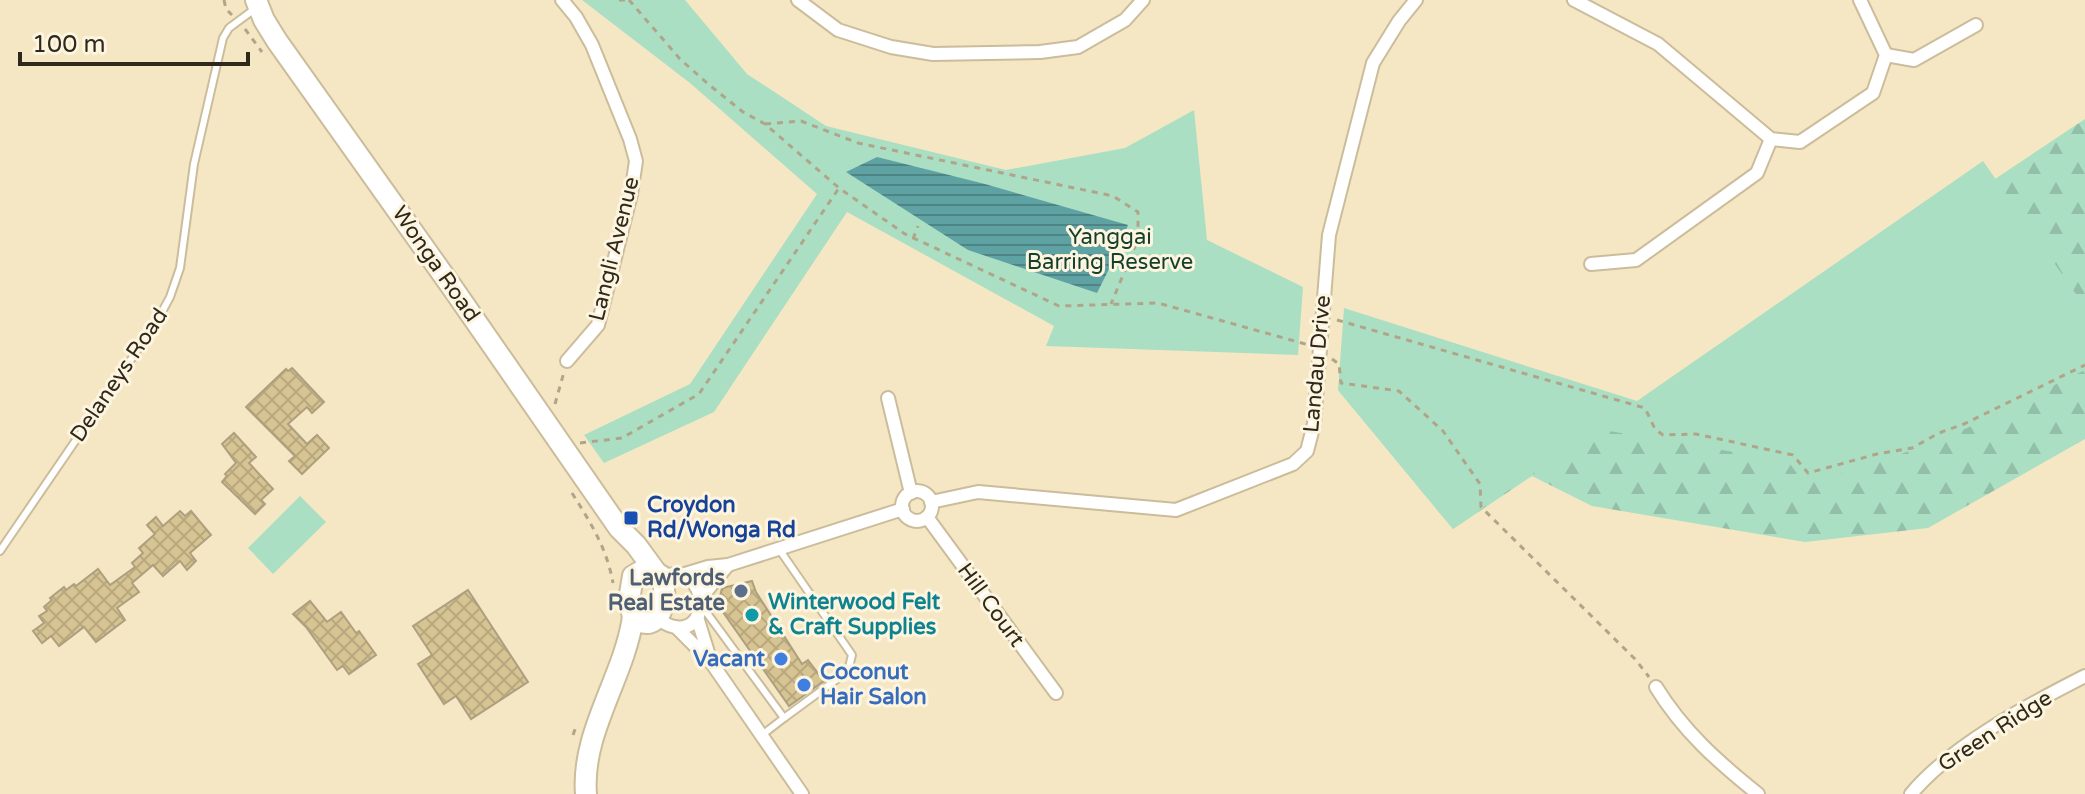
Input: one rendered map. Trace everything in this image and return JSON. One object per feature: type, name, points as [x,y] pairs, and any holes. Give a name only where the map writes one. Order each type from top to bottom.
[{"type":"main road","name":"Wonga Road","points":[[257,4],[277,41],[619,528],[657,573]]},
{"type":"main road","name":"Wonga Road","points":[[619,528],[633,576],[629,600],[647,619]]},
{"type":"main road","points":[[586,794],[585,775],[590,746],[620,670],[647,619],[666,592],[657,573],[640,570],[633,576]]},
{"type":"street","name":"Langli Avenue","points":[[562,0],[592,45],[636,161],[631,194],[598,325],[567,361]]},
{"type":"street","points":[[798,0],[838,30],[891,47],[933,54],[1040,52],[1078,47],[1125,20],[1143,0]]},
{"type":"street","name":"Landau Drive","points":[[931,502],[978,492],[1176,510],[1273,474],[1293,464],[1307,451],[1314,424],[1329,235],[1373,63],[1416,0]]},
{"type":"street","points":[[1574,0],[1658,44],[1771,139],[1800,142],[1873,93],[1886,55],[1860,0]]},
{"type":"street","points":[[1886,55],[1914,60],[1976,25]]},
{"type":"street","points":[[1591,264],[1636,260],[1757,173],[1771,139]]},
{"type":"street","points":[[888,398],[911,493]]},
{"type":"street","points":[[911,493],[925,494],[931,502],[927,517],[919,521],[910,519],[903,509],[904,500],[911,493]]},
{"type":"street","points":[[657,573],[685,574],[728,565],[903,509]]},
{"type":"street","name":"Hill Court","points":[[927,517],[1056,693]]},
{"type":"street","points":[[678,629],[690,626],[699,607],[728,565]]},
{"type":"street","points":[[685,574],[697,585],[711,662]]},
{"type":"street","points":[[647,619],[678,629],[711,662],[802,794]]},
{"type":"street","name":"Green Ridge","points":[[1911,794],[1923,780],[1978,738],[2040,699],[2085,676]]},
{"type":"street","points":[[1656,687],[1673,714],[1713,759],[1758,794]]},
{"type":"lane","name":"Delaneys Road","points":[[0,551],[156,323],[170,297],[180,268],[194,164],[223,38],[257,4]]},
{"type":"lane","points":[[762,735],[848,671],[852,655],[779,549]]},
{"type":"lane","points":[[699,607],[784,718]]},
{"type":"path","points":[[224,0],[226,9],[239,20],[265,57]]},
{"type":"path","points":[[619,0],[629,0],[680,59],[708,84],[743,112],[765,124],[839,188],[913,239],[1059,306],[1158,303],[1320,348],[1339,364],[1341,383],[1399,391],[1443,431],[1480,484],[1481,507],[1635,659],[1656,687]]},
{"type":"path","points":[[765,124],[801,121],[858,143],[1113,196],[1138,212],[1138,239],[1111,304]]},
{"type":"path","points":[[566,451],[580,443],[622,438],[699,394],[839,188]]},
{"type":"path","points":[[913,239],[918,226]]},
{"type":"path","points":[[1322,316],[1645,408],[1655,429],[1663,435],[1696,434],[1793,455],[1808,473],[1912,448],[2085,365]]},
{"type":"path","points":[[549,427],[567,361]]},
{"type":"path","points":[[565,482],[597,533],[610,563],[614,590]]},
{"type":"path","points":[[573,735],[579,721]]},
{"type":"green space","name":"Yanggai Barring Reserve","points":[[582,0],[685,0],[747,74],[826,126],[1006,170],[1125,148],[1194,110],[1207,240],[1303,287],[1298,355],[1046,346],[1054,326],[847,212],[714,412],[604,463],[584,435],[690,384],[817,194],[690,83]]},
{"type":"green space","points":[[2085,119],[2085,439],[1928,528],[1805,542],[1592,506],[1532,476],[1453,529],[1338,390],[1367,338],[1638,405],[1965,199]]},
{"type":"green space","points":[[1983,161],[2085,307],[2085,370],[1965,429],[1886,460],[1805,485],[1788,461],[1597,429],[1453,529],[1338,390],[1344,308],[1637,401]]},
{"type":"green space","points":[[300,496],[326,522],[273,574],[248,548]]},
{"type":"water","points":[[877,157],[1128,225],[1097,293],[968,250],[846,172]]},
{"type":"building","points":[[292,368],[324,402],[312,413],[307,407],[288,424],[307,444],[317,435],[329,448],[302,474],[289,461],[295,456],[246,407],[286,369]]},
{"type":"building","points":[[234,433],[256,457],[249,463],[273,489],[261,500],[265,504],[255,514],[222,482],[236,463],[222,444]]},
{"type":"building","points":[[180,511],[185,516],[191,511],[211,535],[190,553],[196,561],[187,570],[180,561],[163,576],[153,565],[132,583],[139,592],[117,608],[125,620],[96,642],[84,627],[59,646],[51,636],[42,643],[33,631],[44,623],[39,616],[47,611],[44,607],[52,600],[50,598],[64,587],[66,590],[74,584],[76,586],[98,569],[110,585],[135,567],[132,563],[143,553],[139,548],[155,534],[147,525],[156,517],[163,526]]},
{"type":"building","points":[[752,581],[802,664],[808,660],[824,681],[789,706],[718,605],[722,588]]},
{"type":"building","points":[[468,590],[528,682],[471,719],[456,696],[444,704],[418,664],[432,655],[413,626]]},
{"type":"building","points":[[310,601],[327,622],[341,612],[376,655],[349,674],[343,666],[337,670],[293,614]]},
{"type":"place","name":"Croydon Rd/Wonga Rd","points":[[631,518]]},
{"type":"place","name":"Lawfords Real Estate","points":[[741,591]]},
{"type":"place","name":"Winterwood Felt & Craft Supplies","points":[[752,615]]},
{"type":"place","name":"Vacant","points":[[781,659]]},
{"type":"place","name":"Coconut Hair Salon","points":[[804,685]]}]
